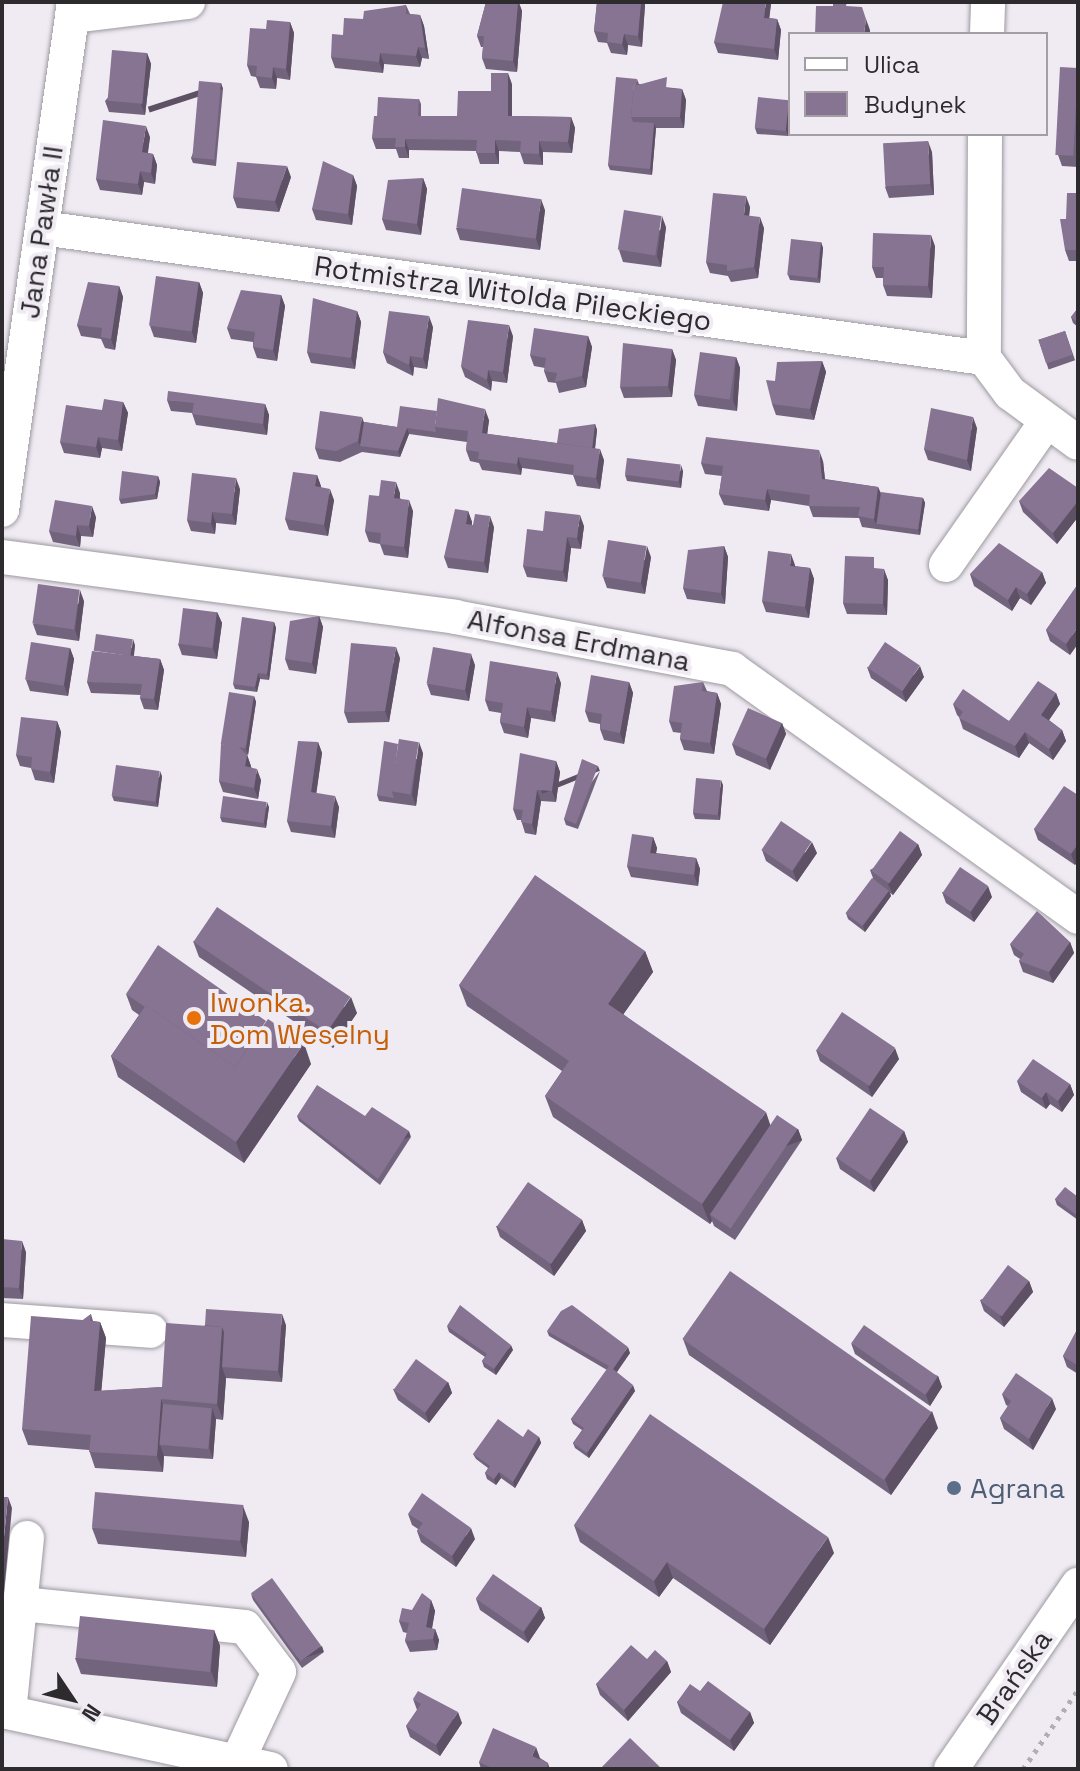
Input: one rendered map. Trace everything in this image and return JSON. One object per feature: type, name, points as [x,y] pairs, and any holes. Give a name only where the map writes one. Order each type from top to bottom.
[{"type":"street","points":[[73,9],[188,2]]},
{"type":"street","points":[[987,32],[988,2]]},
{"type":"street","name":"Jana Pawła II","points":[[2,510],[12,373],[42,228],[73,9]]},
{"type":"street","points":[[985,136],[984,358],[1010,393],[1078,443]]},
{"type":"street","name":"Rotmistrza Witolda Pileckiego","points":[[42,228],[984,358]]},
{"type":"street","points":[[946,565],[1047,421]]},
{"type":"street","name":"Alfonsa Erdmana","points":[[2,557],[455,617],[732,669],[1078,917]]},
{"type":"street","points":[[2,1320],[151,1331]]},
{"type":"street","points":[[27,1538],[22,1604],[6,1711],[271,1769]]},
{"type":"street","name":"Brańska","points":[[951,1769],[1078,1585]]},
{"type":"street","points":[[22,1604],[245,1627],[279,1672],[238,1760]]},
{"type":"path","points":[[1023,1769],[1078,1690]]},
{"type":"building","points":[[486,2],[518,2],[513,61],[482,58],[484,36],[477,36]]},
{"type":"building","points":[[597,2],[641,2],[638,36],[624,34],[622,44],[607,42],[608,33],[594,31]]},
{"type":"building","points":[[723,2],[766,2],[764,18],[777,19],[774,49],[714,42]]},
{"type":"building","points":[[833,2],[847,2],[846,6],[862,7],[866,19],[864,32],[815,32],[816,6],[833,6]]},
{"type":"building","points":[[406,5],[406,14],[420,15],[425,48],[418,47],[416,56],[380,53],[379,62],[331,57],[332,34],[343,35],[344,18],[363,19],[364,11]]},
{"type":"building","points":[[267,20],[290,22],[286,69],[273,67],[272,78],[256,76],[257,66],[247,65],[250,28],[266,29]]},
{"type":"building","points":[[112,50],[147,53],[142,104],[108,101]]},
{"type":"building","points":[[1060,67],[1078,68],[1073,156],[1055,155]]},
{"type":"building","points":[[491,73],[508,73],[508,116],[571,117],[568,142],[539,141],[539,154],[520,153],[521,141],[495,140],[495,153],[476,153],[477,140],[405,139],[405,147],[395,147],[396,138],[372,138],[374,116],[457,116],[458,91],[491,91]]},
{"type":"building","points":[[616,77],[637,79],[631,117],[633,122],[654,123],[650,169],[608,165]]},
{"type":"building","points":[[667,77],[666,88],[682,89],[680,117],[631,117],[634,86]]},
{"type":"building","points":[[199,81],[221,83],[214,160],[192,158]]},
{"type":"building","points":[[378,97],[419,99],[418,118],[377,116]]},
{"type":"building","points":[[758,97],[788,100],[786,131],[755,128]]},
{"type":"building","points":[[103,120],[146,126],[142,152],[153,154],[151,173],[140,171],[138,184],[96,179]]},
{"type":"building","points":[[928,141],[930,184],[885,186],[883,143]]},
{"type":"building","points":[[323,161],[353,175],[348,214],[312,209]]},
{"type":"building","points":[[237,162],[287,166],[275,201],[233,197]]},
{"type":"building","points":[[423,178],[417,224],[382,219],[388,180]]},
{"type":"building","points":[[462,188],[541,199],[536,239],[456,228]]},
{"type":"building","points":[[713,193],[746,196],[744,215],[760,217],[754,267],[727,271],[727,265],[706,262]]},
{"type":"building","points":[[1067,193],[1078,193],[1078,250],[1065,250],[1060,219],[1066,219]]},
{"type":"building","points":[[624,210],[662,216],[655,255],[618,250]]},
{"type":"building","points":[[873,233],[931,235],[928,286],[883,285],[884,267],[872,267]]},
{"type":"building","points":[[791,239],[821,242],[817,278],[787,275]]},
{"type":"building","points":[[156,276],[199,282],[192,331],[149,326]]},
{"type":"building","points":[[88,282],[119,286],[111,339],[101,337],[102,328],[77,325]]},
{"type":"building","points":[[241,290],[281,295],[273,350],[253,347],[255,332],[227,328]]},
{"type":"building","points":[[313,298],[357,311],[351,358],[307,352]]},
{"type":"building","points":[[1078,308],[1078,323],[1071,317]]},
{"type":"building","points":[[389,311],[429,316],[423,358],[410,356],[409,365],[383,352]]},
{"type":"building","points":[[468,320],[509,325],[503,372],[488,370],[487,380],[461,366]]},
{"type":"building","points":[[534,328],[588,336],[582,376],[555,382],[557,373],[544,371],[546,358],[530,355]]},
{"type":"building","points":[[1065,331],[1073,355],[1046,363],[1038,340]]},
{"type":"building","points":[[623,343],[672,349],[668,386],[620,387]]},
{"type":"building","points":[[700,352],[736,357],[730,400],[694,395]]},
{"type":"building","points":[[822,361],[810,409],[772,404],[766,380],[775,381],[777,362]]},
{"type":"building","points":[[168,391],[265,404],[263,424],[192,414],[194,403],[167,400]]},
{"type":"building","points":[[438,398],[485,409],[482,433],[600,449],[596,478],[573,475],[574,465],[518,457],[517,464],[478,459],[479,452],[466,450],[468,431],[435,427]]},
{"type":"building","points":[[104,399],[123,402],[118,440],[98,437],[96,447],[60,442],[66,405],[102,410]]},
{"type":"building","points":[[400,406],[437,411],[436,432],[407,428],[398,451],[360,446],[364,422],[397,427]]},
{"type":"building","points":[[931,408],[973,417],[967,460],[924,449]]},
{"type":"building","points":[[320,411],[362,417],[358,441],[336,451],[315,448]]},
{"type":"building","points":[[595,424],[592,448],[557,443],[559,429]]},
{"type":"building","points":[[706,437],[819,450],[822,479],[878,487],[874,519],[858,516],[860,507],[809,506],[810,495],[767,489],[765,500],[719,494],[723,466],[701,463]]},
{"type":"building","points":[[627,458],[681,465],[679,481],[625,475]]},
{"type":"building","points":[[1049,468],[1078,488],[1078,501],[1053,533],[1019,501]]},
{"type":"building","points":[[122,471],[158,476],[155,494],[119,499]]},
{"type":"building","points":[[293,472],[317,475],[315,486],[330,489],[324,525],[285,519]]},
{"type":"building","points":[[192,473],[236,478],[232,514],[212,512],[211,523],[187,520]]},
{"type":"building","points":[[381,480],[396,482],[394,498],[409,500],[404,547],[380,544],[381,533],[365,531],[369,495],[379,496]]},
{"type":"building","points":[[881,492],[923,498],[918,530],[877,524]]},
{"type":"building","points":[[55,500],[92,506],[89,526],[77,525],[76,536],[49,531]]},
{"type":"building","points":[[455,509],[468,511],[466,524],[473,525],[475,514],[490,516],[484,562],[444,557]]},
{"type":"building","points":[[545,511],[580,515],[577,538],[567,537],[563,571],[523,566],[527,529],[543,531]]},
{"type":"building","points":[[608,540],[647,546],[641,583],[602,577]]},
{"type":"building","points":[[999,543],[1042,572],[1027,594],[1016,587],[1008,600],[970,574]]},
{"type":"building","points":[[724,546],[721,593],[683,588],[688,550]]},
{"type":"building","points":[[768,551],[791,554],[790,566],[810,568],[805,607],[762,601]]},
{"type":"building","points":[[845,556],[874,557],[874,568],[884,569],[883,604],[843,603]]},
{"type":"building","points":[[38,584],[80,590],[74,629],[32,624]]},
{"type":"building","points":[[1078,584],[1078,627],[1066,644],[1046,630]]},
{"type":"building","points":[[183,608],[217,612],[212,648],[179,644]]},
{"type":"building","points":[[319,616],[312,663],[285,659],[290,621]]},
{"type":"building","points":[[242,617],[274,622],[267,674],[258,673],[255,687],[233,684]]},
{"type":"building","points":[[96,634],[133,639],[130,656],[94,651]]},
{"type":"building","points":[[31,642],[70,648],[64,686],[25,680]]},
{"type":"building","points":[[885,642],[920,665],[902,691],[868,668]]},
{"type":"building","points":[[351,643],[396,647],[385,711],[344,712]]},
{"type":"building","points":[[433,647],[471,654],[465,690],[427,683]]},
{"type":"building","points":[[92,651],[160,659],[154,699],[140,698],[142,684],[87,682]]},
{"type":"building","points":[[490,661],[557,672],[551,711],[527,707],[524,727],[500,722],[503,703],[485,700]]},
{"type":"building","points":[[591,675],[629,682],[620,733],[600,729],[602,714],[585,711]]},
{"type":"building","points":[[1038,681],[1056,693],[1041,715],[1062,730],[1049,749],[1025,732],[1015,746],[959,718],[963,712],[953,704],[963,689],[1009,721]]},
{"type":"building","points":[[703,682],[702,691],[717,693],[710,743],[680,739],[682,723],[669,721],[674,686]]},
{"type":"building","points":[[229,692],[254,696],[245,748],[221,744]]},
{"type":"building","points":[[748,708],[782,723],[766,759],[732,744]]},
{"type":"building","points":[[21,717],[57,721],[50,772],[31,769],[32,757],[16,755]]},
{"type":"building","points":[[399,739],[419,742],[410,794],[391,791]]},
{"type":"building","points":[[298,741],[318,742],[311,792],[335,796],[331,826],[287,821]]},
{"type":"building","points":[[384,741],[398,744],[392,792],[394,798],[377,795]]},
{"type":"building","points":[[221,744],[238,746],[247,755],[245,766],[257,769],[254,788],[219,781]]},
{"type":"building","points":[[520,753],[556,761],[552,791],[537,790],[532,824],[521,822],[523,810],[513,809]]},
{"type":"building","points":[[582,759],[598,766],[576,824],[564,819]]},
{"type":"building","points":[[116,765],[160,771],[155,802],[112,796]]},
{"type":"building","points":[[696,778],[721,780],[718,815],[693,813]]},
{"type":"building","points":[[1064,786],[1078,795],[1078,844],[1071,854],[1034,829]]},
{"type":"building","points":[[223,796],[267,802],[264,823],[220,817]]},
{"type":"building","points":[[781,821],[812,842],[792,871],[761,850]]},
{"type":"building","points":[[900,831],[918,844],[889,884],[871,871]]},
{"type":"building","points":[[632,834],[653,837],[650,853],[696,858],[694,875],[627,866]]},
{"type":"building","points":[[960,867],[988,886],[971,912],[943,893]]},
{"type":"building","points":[[535,875],[645,951],[608,1004],[766,1112],[702,1204],[545,1096],[569,1061],[459,985]]},
{"type":"building","points":[[872,878],[889,891],[862,926],[846,913]]},
{"type":"building","points":[[217,907],[350,997],[327,1032],[194,942]]},
{"type":"building","points":[[1037,911],[1070,942],[1049,972],[1019,961],[1024,954],[1010,944]]},
{"type":"building","name":"Iwonka. Dom Weselny","points":[[158,945],[266,1021],[235,1067],[126,994]]},
{"type":"building","points":[[146,1005],[235,1067],[268,1019],[304,1043],[236,1142],[111,1056]]},
{"type":"building","points":[[842,1012],[895,1048],[869,1086],[816,1050]]},
{"type":"building","points":[[1033,1059],[1070,1084],[1058,1101],[1046,1092],[1042,1098],[1017,1081]]},
{"type":"building","points":[[317,1085],[365,1116],[372,1107],[409,1131],[378,1179],[297,1116]]},
{"type":"building","points":[[870,1108],[904,1131],[870,1181],[836,1158]]},
{"type":"building","points":[[777,1115],[798,1129],[731,1228],[710,1214]]},
{"type":"building","points":[[528,1182],[582,1220],[551,1264],[497,1226]]},
{"type":"building","points":[[1065,1187],[1078,1197],[1078,1216],[1055,1199]]},
{"type":"building","points":[[2,1239],[22,1241],[19,1288],[2,1287]]},
{"type":"building","points":[[1008,1265],[1029,1281],[1002,1317],[981,1301]]},
{"type":"building","points":[[730,1271],[932,1412],[884,1480],[682,1339]]},
{"type":"building","points":[[460,1305],[511,1345],[494,1369],[482,1361],[487,1354],[447,1326]]},
{"type":"building","points":[[572,1305],[628,1347],[613,1369],[633,1385],[587,1453],[573,1443],[584,1428],[571,1419],[609,1366],[547,1331],[561,1311]]},
{"type":"building","points":[[206,1309],[282,1314],[278,1371],[222,1367],[224,1332],[222,1327],[205,1325]]},
{"type":"building","points":[[91,1314],[90,1321],[100,1322],[94,1391],[162,1387],[166,1323],[222,1327],[217,1404],[161,1399],[157,1456],[89,1452],[91,1435],[22,1429],[31,1316],[83,1320]]},
{"type":"building","points":[[864,1325],[938,1377],[925,1395],[851,1343]]},
{"type":"building","points":[[1078,1328],[1078,1366],[1063,1356]]},
{"type":"building","points":[[416,1359],[448,1382],[425,1413],[394,1390]]},
{"type":"building","points":[[1016,1373],[1052,1398],[1029,1439],[1000,1418],[1011,1401],[1002,1394]]},
{"type":"building","points":[[163,1404],[212,1408],[208,1449],[159,1445]]},
{"type":"building","points":[[650,1414],[828,1537],[764,1629],[667,1562],[654,1581],[574,1525]]},
{"type":"building","points":[[498,1419],[523,1437],[528,1429],[539,1437],[513,1482],[499,1472],[494,1479],[485,1473],[490,1466],[473,1454]]},
{"type":"building","points":[[95,1492],[243,1505],[240,1541],[92,1528]]},
{"type":"building","points":[[422,1493],[471,1528],[452,1556],[417,1531],[423,1523],[408,1514]]},
{"type":"building","points":[[2,1497],[8,1497],[2,1557]]},
{"type":"building","points":[[493,1574],[541,1607],[523,1632],[476,1599]]},
{"type":"building","points":[[272,1578],[321,1646],[300,1661],[251,1593]]},
{"type":"building","points":[[422,1593],[431,1600],[426,1627],[435,1629],[433,1639],[405,1641],[409,1623],[399,1621],[402,1608],[412,1610]]},
{"type":"building","points":[[80,1616],[214,1630],[210,1672],[76,1658]]},
{"type":"building","points":[[631,1645],[647,1659],[655,1650],[667,1661],[624,1710],[596,1684]]},
{"type":"building","points":[[708,1681],[750,1712],[730,1740],[677,1702],[690,1684],[700,1691]]},
{"type":"building","points":[[418,1691],[458,1712],[436,1745],[406,1726],[421,1704],[413,1699]]},
{"type":"building","points":[[493,1728],[536,1747],[532,1756],[548,1763],[546,1769],[494,1769],[479,1762]]},
{"type":"building","points":[[630,1738],[662,1769],[600,1769]]},
{"type":"place","name":"Iwonka. Dom Weselny","points":[[194,1018]]},
{"type":"place","name":"Agrana","points":[[954,1488]]}]
